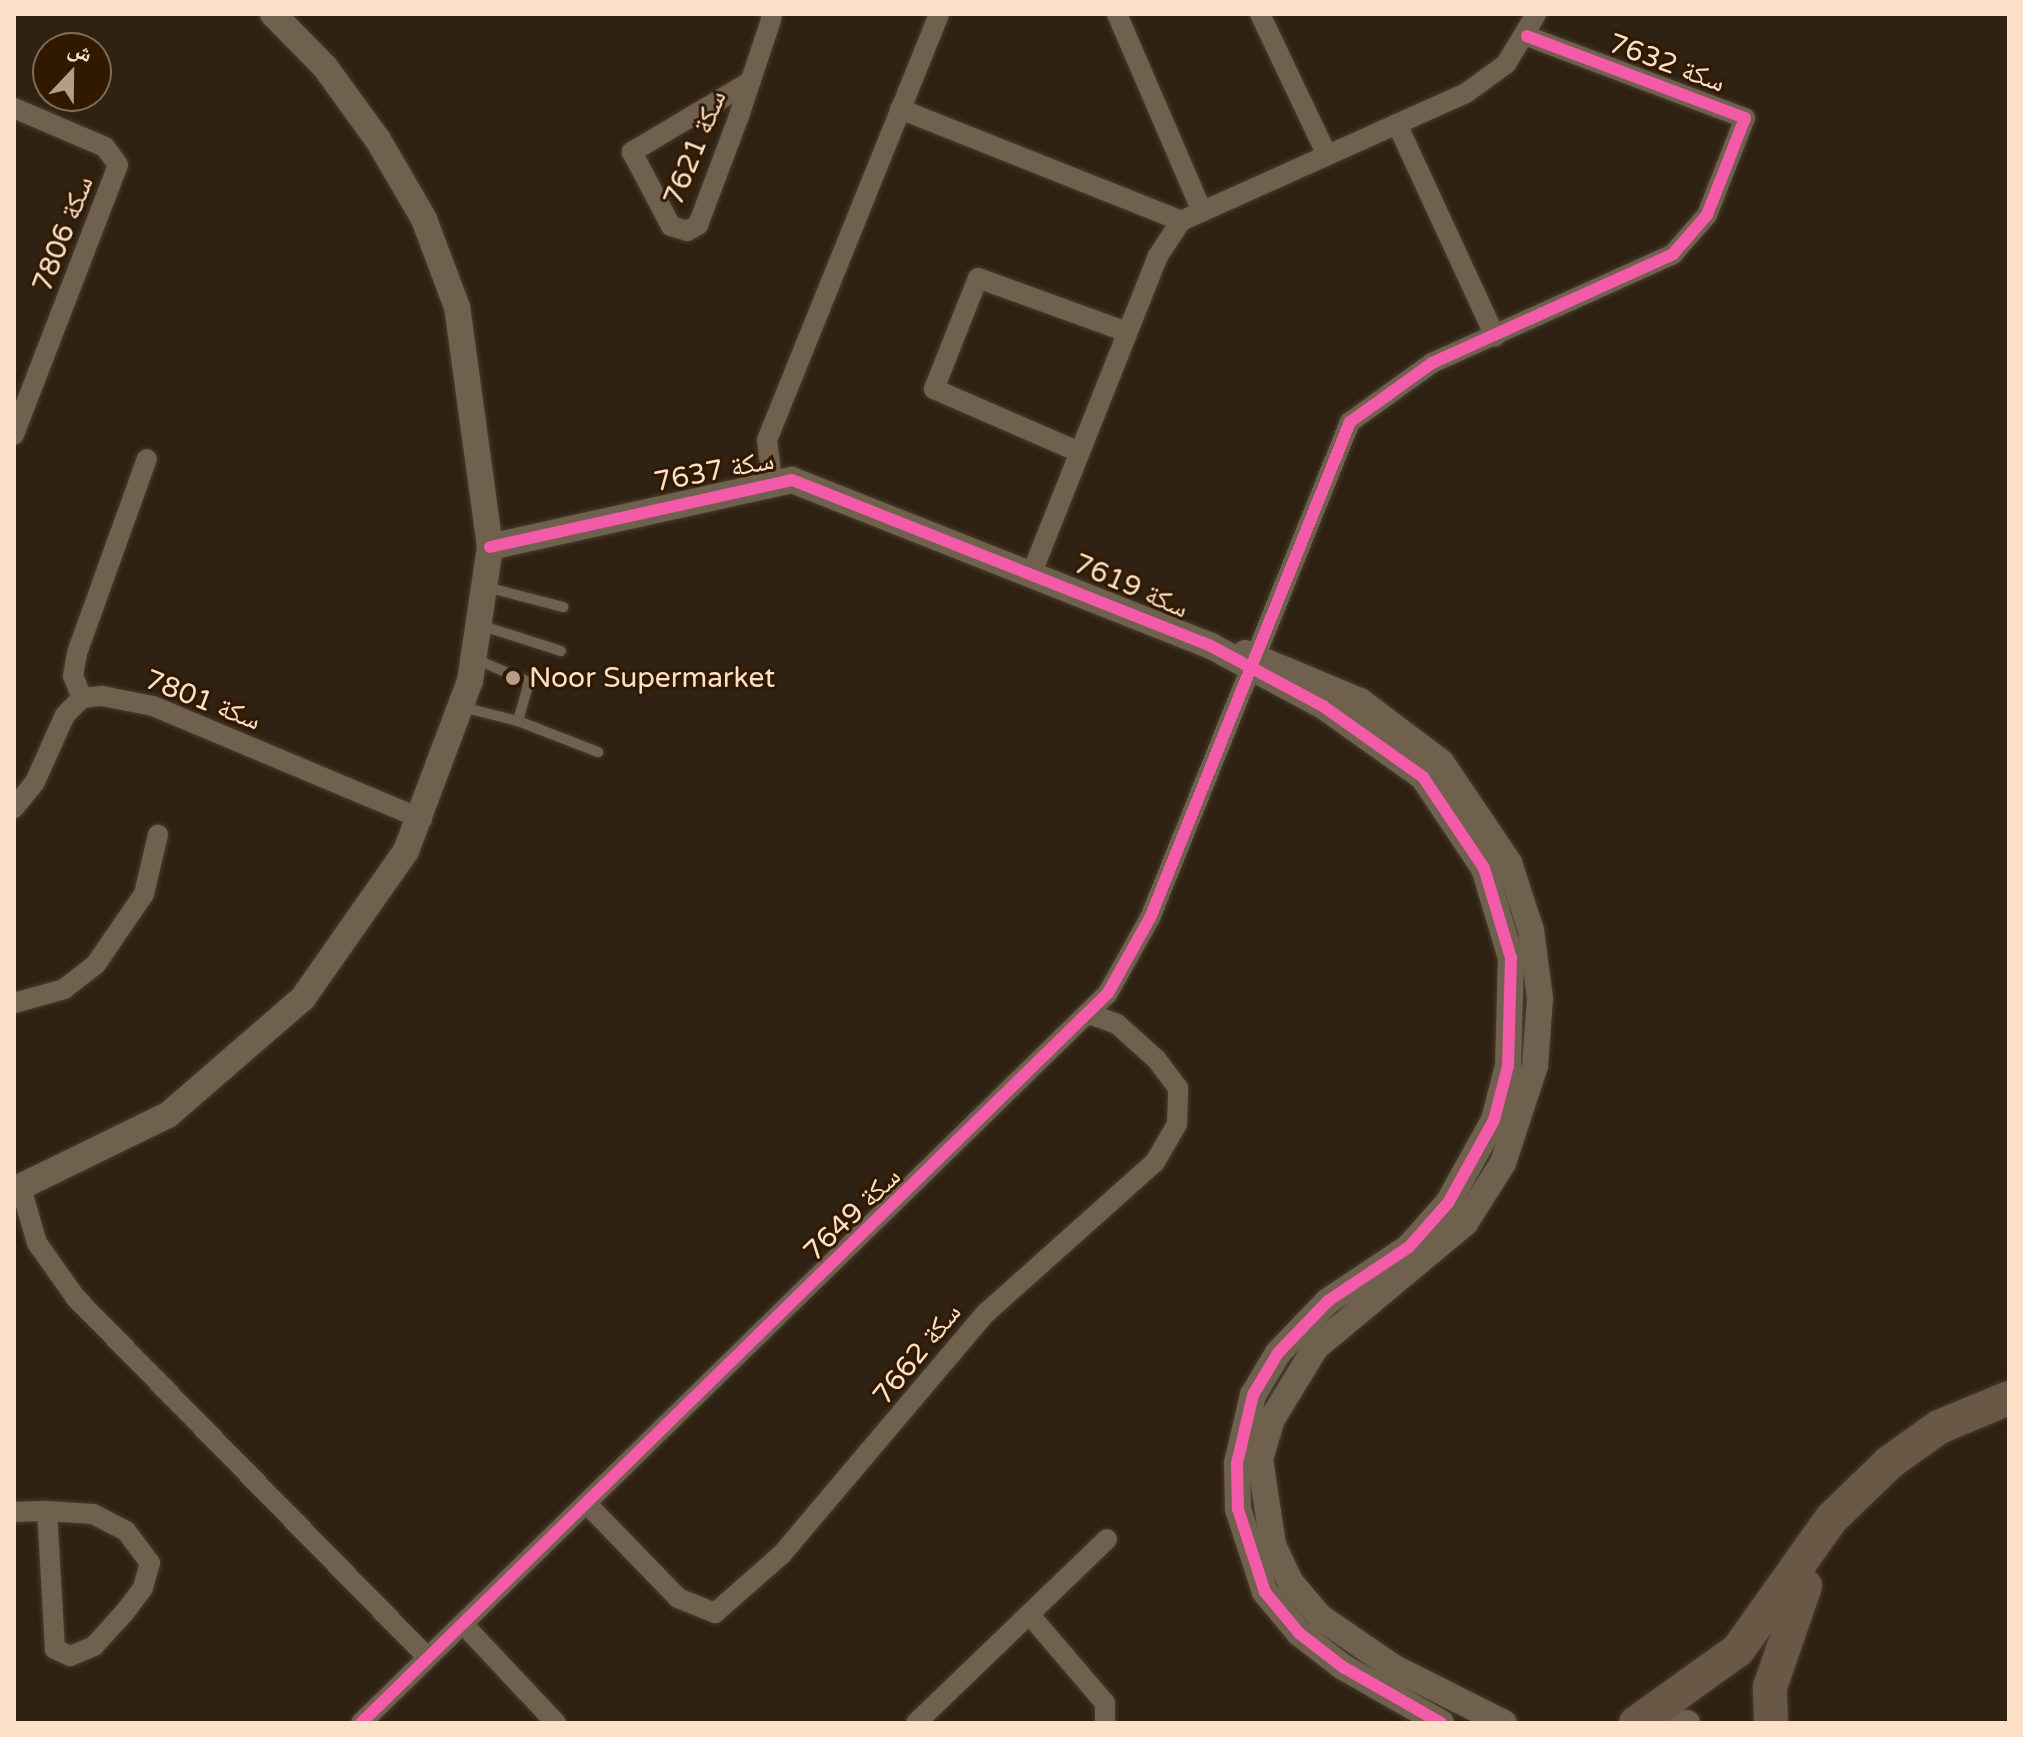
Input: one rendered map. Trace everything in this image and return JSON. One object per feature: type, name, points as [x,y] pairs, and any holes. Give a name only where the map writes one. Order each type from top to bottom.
[{"type":"main road","points":[[1638,1723],[1738,1650],[1831,1519],[1890,1462],[1939,1427],[2009,1398]]},
{"type":"main road","points":[[1771,1723],[1770,1687],[1796,1599],[1831,1546],[1906,1471],[2009,1418]]},
{"type":"street","points":[[273,14],[325,67],[378,140],[446,272],[468,353],[490,547],[474,659],[462,707],[422,819],[346,944],[263,1040],[168,1115],[18,1189],[37,1243],[76,1298],[428,1658]]},
{"type":"street","name":"سكة 7621","points":[[751,81],[644,139],[632,152],[671,226],[687,231],[698,225],[751,81],[772,14]]},
{"type":"street","points":[[772,480],[767,440],[939,14]]},
{"type":"street","points":[[1117,14],[1202,211]]},
{"type":"street","points":[[1260,14],[1327,155]]},
{"type":"street","points":[[900,109],[1181,221],[1466,93],[1506,64],[1527,36],[1536,14]]},
{"type":"street","name":"سكة 7632","points":[[1527,36],[1745,118]]},
{"type":"street","name":"سكة 7806","points":[[14,108],[105,147],[118,165],[14,435]]},
{"type":"street","name":"سكة 7649","points":[[361,1723],[1089,1014],[1131,960],[1350,422],[1385,390],[1673,254],[1707,215],[1745,118]]},
{"type":"street","points":[[1397,124],[1495,336]]},
{"type":"street","name":"سكة 7619","points":[[1181,221],[1158,256],[1033,570],[1253,664]]},
{"type":"street","points":[[1079,452],[934,389],[978,278],[1127,332]]},
{"type":"street","points":[[14,808],[35,782],[65,715],[82,698],[73,676],[77,653],[147,459]]},
{"type":"street","name":"سكة 7637","points":[[490,547],[772,480],[820,487],[1033,570]]},
{"type":"street","points":[[1253,664],[1323,706],[1423,777],[1484,868],[1511,958],[1508,1066],[1473,1164],[1409,1247],[1328,1301],[1288,1340],[1258,1383],[1237,1463],[1238,1509],[1265,1592],[1299,1633],[1343,1667],[1441,1723]]},
{"type":"street","points":[[1253,664],[1360,701],[1441,762],[1509,863],[1531,930],[1540,998],[1535,1066],[1503,1163],[1465,1223],[1316,1347],[1272,1419],[1260,1459],[1273,1545],[1291,1583],[1320,1617],[1393,1667],[1504,1723]]},
{"type":"street","name":"سكة 7801","points":[[82,698],[153,706],[422,819]]},
{"type":"street","points":[[14,1003],[64,989],[96,964],[144,894],[158,835]]},
{"type":"street","name":"سكة 7662","points":[[587,1504],[678,1598],[715,1613],[782,1554],[986,1313],[1155,1162],[1177,1124],[1178,1088],[1156,1059],[1117,1024],[1089,1014]]},
{"type":"street","points":[[14,1512],[47,1511],[93,1514],[126,1531],[150,1563],[143,1588],[124,1613],[94,1646],[70,1656],[55,1649],[47,1511]]},
{"type":"street","points":[[916,1723],[1107,1539]]},
{"type":"street","points":[[1029,1614],[1105,1703],[1105,1723]]},
{"type":"street","points":[[463,1624],[556,1723]]},
{"type":"street","points":[[1638,1723],[1687,1723]]},
{"type":"lane","points":[[485,587],[563,607]]},
{"type":"lane","points":[[480,625],[561,651]]},
{"type":"lane","points":[[474,659],[529,682],[518,721]]},
{"type":"lane","points":[[462,707],[518,721],[598,752]]},
{"type":"cycle path","points":[[361,1723],[1108,993],[1150,918],[1350,422],[1432,363],[1673,254],[1707,215],[1745,118],[1527,36]]},
{"type":"cycle path","points":[[490,547],[792,480],[1211,646],[1323,706],[1423,777],[1484,868],[1511,958],[1508,1066],[1494,1120],[1448,1203],[1409,1247],[1328,1301],[1278,1353],[1253,1395],[1237,1463],[1238,1509],[1265,1592],[1299,1633],[1343,1667],[1441,1723]]},
{"type":"place","name":"Noor Supermarket","points":[[513,678]]}]
